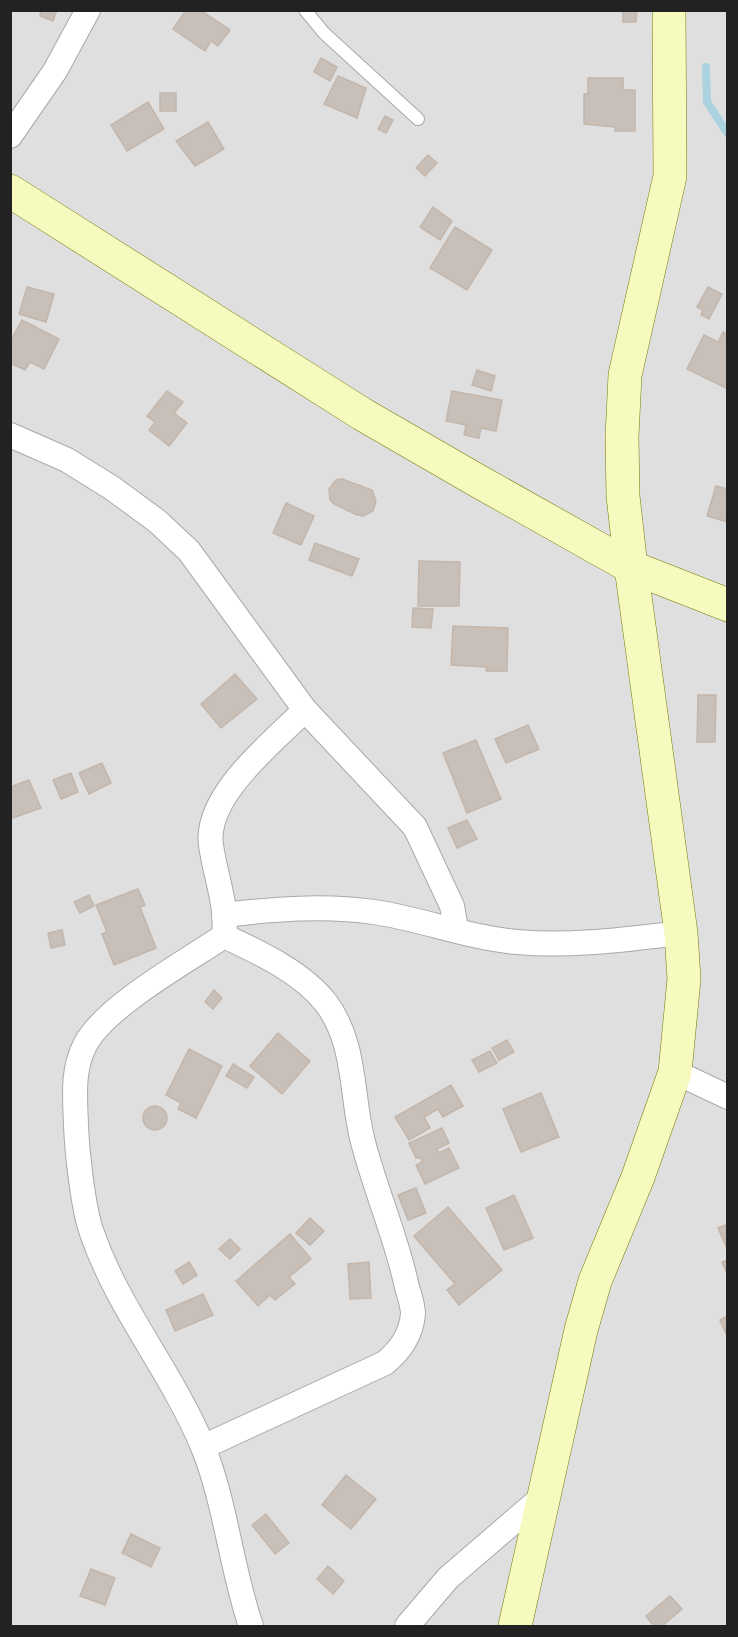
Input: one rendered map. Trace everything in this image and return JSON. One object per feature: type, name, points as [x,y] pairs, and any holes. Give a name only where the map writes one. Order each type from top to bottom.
[{"type":"street","points":[[10,136],[55,71],[88,10]]},
{"type":"street","points":[[515,1626],[580,1330],[595,1281],[638,1177],[675,1072],[684,979],[681,933],[631,567],[623,496],[622,437],[626,375],[670,176],[669,10]]},
{"type":"street","points":[[10,191],[362,414],[631,567],[728,605]]},
{"type":"street","points":[[10,435],[67,460],[112,488],[157,521],[189,551],[305,710],[415,827],[452,906],[456,929]]},
{"type":"street","points":[[203,1448],[385,1363],[404,1346],[413,1313],[395,1244],[362,1138],[353,1068],[342,1034],[326,1003],[294,975],[224,925],[211,844],[210,828],[215,813],[231,786],[305,710]]},
{"type":"street","points":[[251,1626],[234,1572],[211,1469],[203,1448],[186,1411],[111,1277],[91,1231],[77,1137],[74,1091],[76,1068],[85,1044],[100,1023],[224,925],[303,908],[338,908],[376,912],[517,942],[600,942],[681,933]]},
{"type":"street","points":[[675,1072],[728,1097]]},
{"type":"street","points":[[407,1626],[448,1578],[542,1498]]},
{"type":"lane","points":[[305,10],[324,33],[418,119]]},
{"type":"shaded area","points":[[11,11],[727,11],[727,1626],[11,1626]]},
{"type":"building","points":[[41,10],[57,10],[53,21],[40,16]]},
{"type":"building","points":[[186,10],[200,10],[230,30],[218,46],[211,41],[205,51],[173,29]]},
{"type":"building","points":[[623,10],[637,10],[636,22],[623,22]]},
{"type":"building","points":[[321,58],[337,67],[330,81],[314,72]]},
{"type":"building","points":[[338,76],[366,88],[357,118],[324,104]]},
{"type":"building","points":[[588,78],[623,78],[623,90],[635,90],[635,131],[615,131],[615,127],[584,124],[584,94],[588,94]]},
{"type":"building","points":[[160,93],[176,93],[176,111],[160,111]]},
{"type":"building","points":[[148,102],[164,129],[127,151],[111,125]]},
{"type":"building","points":[[385,116],[393,120],[386,133],[378,129]]},
{"type":"building","points":[[208,122],[224,149],[195,166],[176,141]]},
{"type":"building","points":[[428,155],[437,163],[425,176],[416,168]]},
{"type":"building","points":[[433,207],[452,221],[440,240],[420,227]]},
{"type":"building","points":[[455,227],[492,250],[467,290],[430,268]]},
{"type":"building","points":[[27,287],[54,294],[46,322],[19,314]]},
{"type":"building","points":[[708,287],[722,294],[709,319],[701,315],[703,310],[697,307]]},
{"type":"building","points":[[22,320],[59,339],[44,369],[30,362],[25,370],[10,363],[10,342]]},
{"type":"building","points":[[723,332],[728,335],[728,389],[687,369],[704,335],[718,342]]},
{"type":"building","points":[[477,370],[495,376],[491,391],[472,385]]},
{"type":"building","points":[[167,391],[183,402],[174,413],[187,423],[169,446],[149,430],[155,422],[147,416]]},
{"type":"building","points":[[452,391],[502,400],[496,431],[481,428],[479,438],[464,435],[466,425],[446,421]]},
{"type":"building","points":[[342,479],[372,490],[376,501],[373,511],[363,516],[357,515],[330,500],[329,489],[336,480]]},
{"type":"building","points":[[716,486],[728,489],[728,522],[707,516]]},
{"type":"building","points":[[286,503],[314,516],[301,545],[273,533]]},
{"type":"building","points":[[315,543],[359,559],[352,576],[309,560]]},
{"type":"building","points":[[419,561],[460,562],[459,606],[418,606]]},
{"type":"building","points":[[413,608],[433,609],[431,628],[412,627]]},
{"type":"building","points":[[453,626],[508,628],[507,671],[486,671],[487,667],[451,665]]},
{"type":"building","points":[[235,674],[257,699],[221,728],[201,704]]},
{"type":"building","points":[[698,695],[716,695],[715,742],[697,742]]},
{"type":"building","points":[[528,725],[539,749],[506,763],[495,739]]},
{"type":"building","points":[[476,740],[501,799],[467,813],[443,753]]},
{"type":"building","points":[[102,763],[111,783],[89,794],[79,773]]},
{"type":"building","points":[[71,773],[78,792],[61,799],[53,780]]},
{"type":"building","points":[[29,780],[41,808],[10,819],[10,787]]},
{"type":"building","points":[[467,820],[477,839],[457,848],[448,828]]},
{"type":"building","points":[[138,889],[145,905],[140,907],[156,948],[114,965],[102,934],[107,932],[96,905]]},
{"type":"building","points":[[89,895],[94,906],[80,913],[74,902]]},
{"type":"building","points":[[62,930],[65,945],[51,948],[48,933]]},
{"type":"building","points":[[214,990],[222,998],[213,1009],[205,1002]]},
{"type":"building","points":[[278,1033],[310,1061],[282,1094],[250,1066]]},
{"type":"building","points":[[507,1040],[514,1052],[499,1060],[492,1048]]},
{"type":"building","points":[[189,1049],[222,1066],[196,1118],[178,1109],[181,1103],[166,1095]]},
{"type":"building","points":[[490,1051],[497,1063],[479,1072],[472,1060]]},
{"type":"building","points":[[233,1064],[254,1077],[247,1088],[226,1076]]},
{"type":"building","points":[[451,1085],[463,1106],[443,1117],[438,1109],[424,1117],[430,1128],[409,1140],[395,1117]]},
{"type":"building","points":[[541,1093],[559,1137],[521,1152],[503,1109]]},
{"type":"building","points":[[155,1106],[163,1110],[167,1118],[163,1126],[155,1130],[147,1126],[143,1118],[147,1110]]},
{"type":"building","points":[[442,1128],[449,1143],[437,1149],[439,1153],[449,1148],[459,1168],[425,1184],[416,1165],[422,1162],[421,1158],[416,1158],[409,1143]]},
{"type":"building","points":[[416,1188],[426,1213],[408,1220],[398,1195]]},
{"type":"building","points":[[514,1195],[533,1238],[504,1250],[486,1208]]},
{"type":"building","points":[[448,1207],[502,1270],[459,1305],[447,1290],[455,1284],[414,1236]]},
{"type":"building","points":[[310,1218],[324,1231],[310,1245],[296,1233]]},
{"type":"building","points":[[728,1224],[728,1251],[718,1228]]},
{"type":"building","points":[[290,1234],[311,1259],[289,1277],[295,1284],[275,1300],[270,1295],[258,1306],[236,1281]]},
{"type":"building","points":[[230,1239],[240,1249],[230,1259],[219,1249]]},
{"type":"building","points":[[728,1260],[728,1276],[722,1262]]},
{"type":"building","points":[[189,1262],[197,1275],[183,1284],[175,1271]]},
{"type":"building","points":[[369,1262],[371,1298],[350,1299],[348,1264]]},
{"type":"building","points":[[203,1294],[213,1315],[175,1331],[166,1310]]},
{"type":"building","points":[[728,1316],[728,1338],[720,1320]]},
{"type":"building","points":[[346,1475],[376,1499],[351,1529],[322,1505]]},
{"type":"building","points":[[266,1514],[289,1543],[275,1554],[252,1525]]},
{"type":"building","points":[[131,1534],[160,1548],[151,1567],[122,1553]]},
{"type":"building","points":[[328,1566],[344,1581],[333,1594],[317,1579]]},
{"type":"building","points":[[91,1569],[115,1578],[105,1605],[80,1596]]},
{"type":"building","points":[[670,1596],[682,1609],[662,1626],[654,1626],[646,1616]]},
{"type":"waterway","points":[[706,67],[707,102],[728,134]]}]
